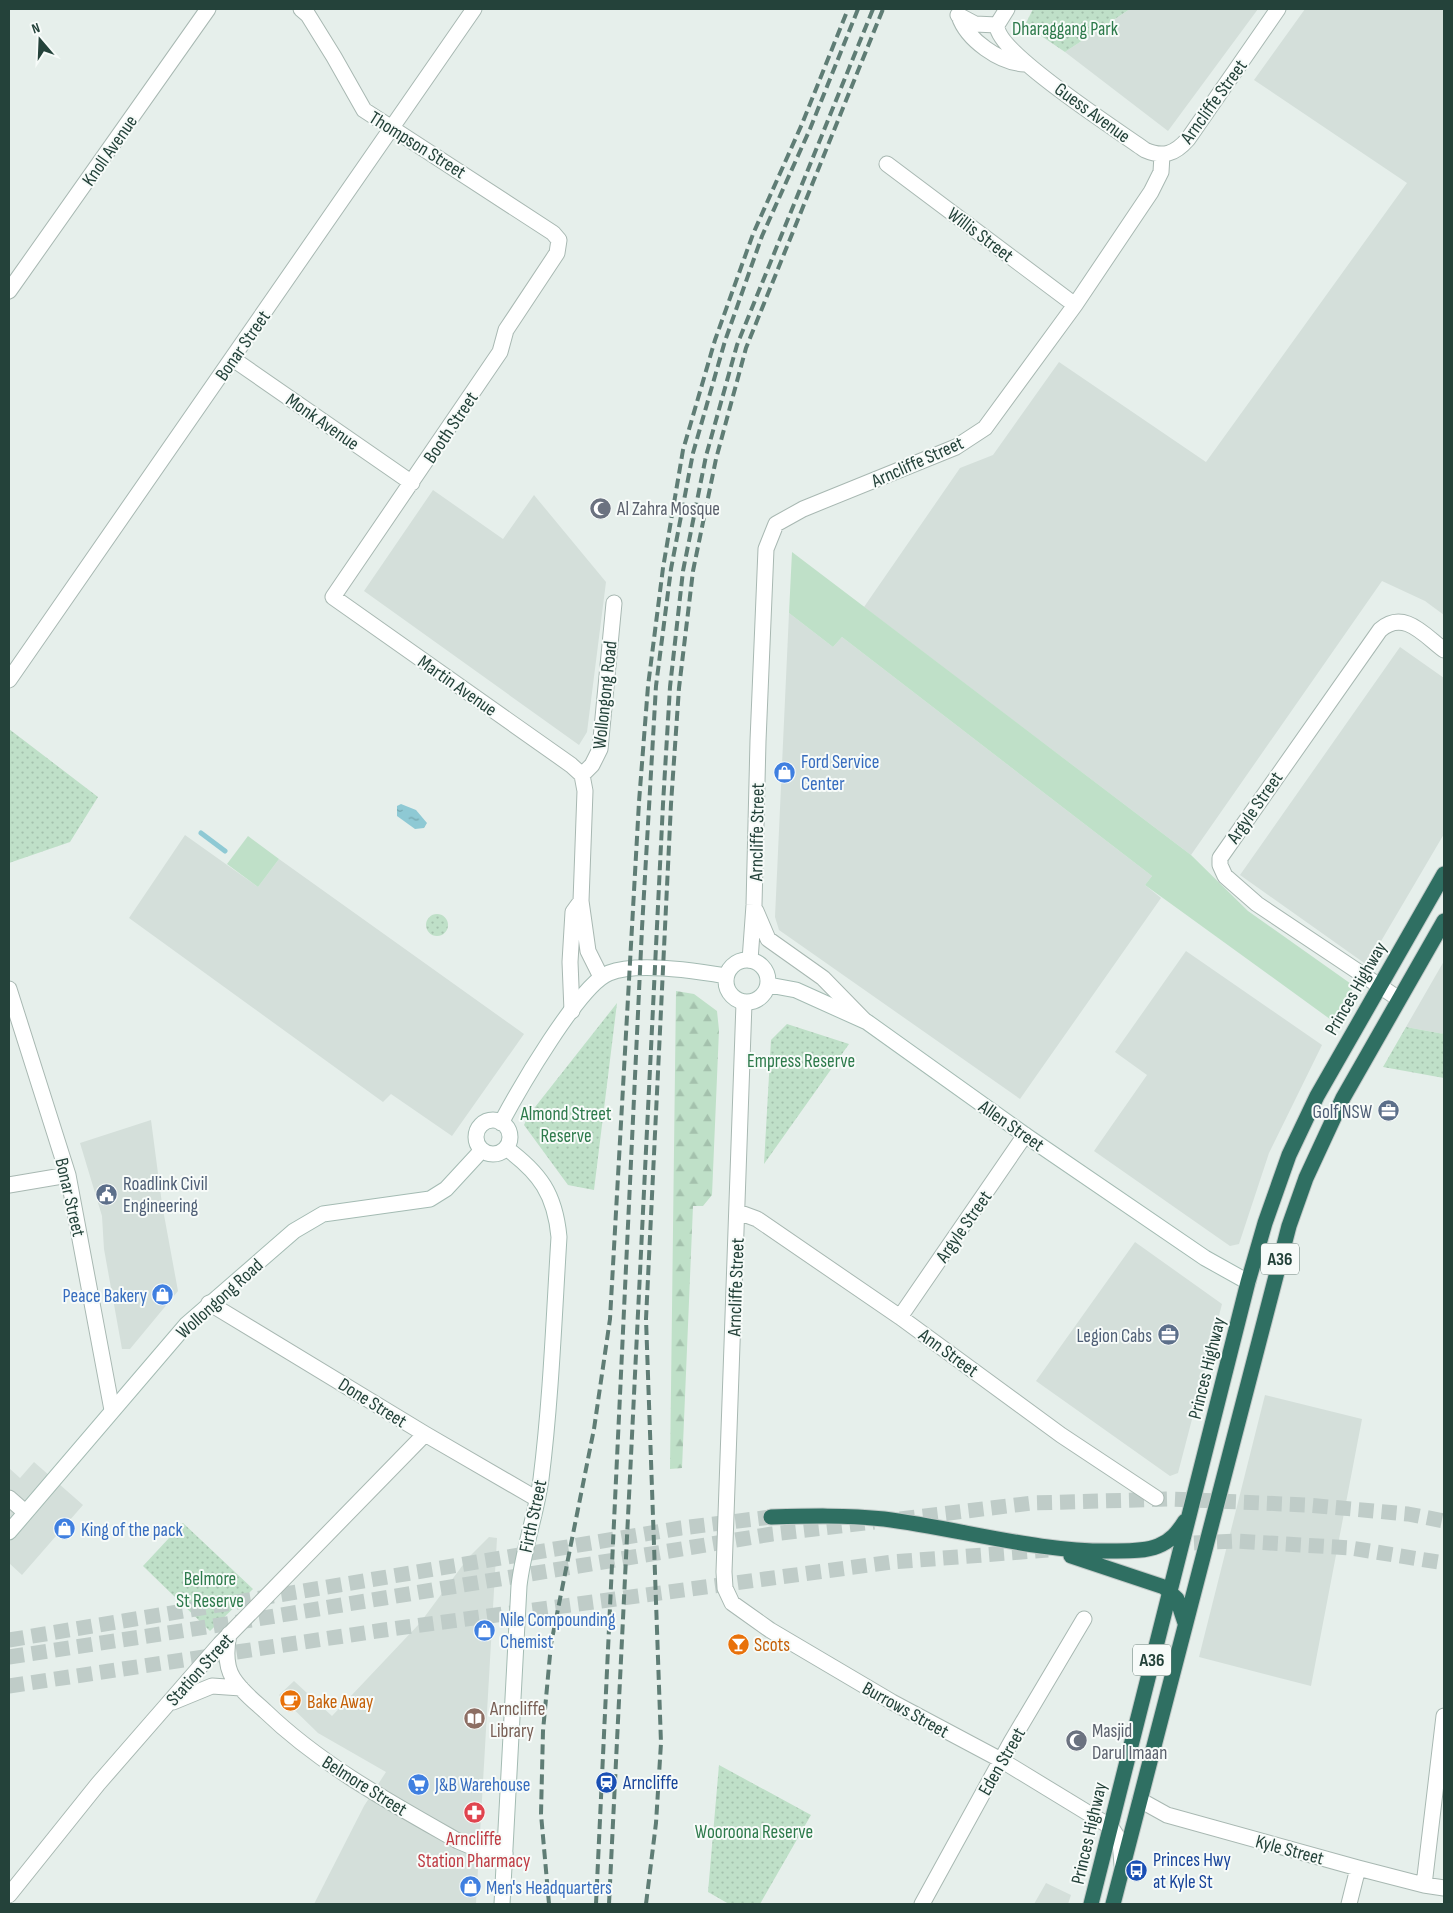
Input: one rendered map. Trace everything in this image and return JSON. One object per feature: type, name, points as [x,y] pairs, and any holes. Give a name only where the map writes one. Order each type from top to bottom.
[{"type":"highway","name":"Princes Highway","points":[[1091,1904],[1248,1282],[1265,1223],[1290,1155],[1317,1096],[1444,874]]},
{"type":"highway","name":"A36","points":[[1113,1904],[1289,1226],[1306,1178],[1343,1098],[1444,921]]},
{"type":"highway","points":[[771,1516],[882,1519],[1041,1546],[1110,1552],[1157,1547],[1169,1541],[1179,1532],[1195,1494]]},
{"type":"highway","points":[[1041,1546],[1156,1583],[1171,1592],[1182,1607],[1186,1625]]},
{"type":"street","name":"Knoll Avenue","points":[[9,291],[208,9]]},
{"type":"street","name":"Thompson Street","points":[[301,9],[308,15],[364,110],[393,127],[553,233],[559,240],[557,253]]},
{"type":"street","name":"Bonar Street","points":[[9,680],[474,9]]},
{"type":"street","points":[[997,24],[1008,9]]},
{"type":"street","name":"Arncliffe Street","points":[[750,960],[754,905],[758,741],[766,548],[776,524],[803,509],[956,447],[985,428],[1075,304],[1151,192],[1161,172],[1162,155],[1179,149],[1188,139],[1278,9]]},
{"type":"street","name":"Guess Avenue","points":[[956,12],[975,24],[997,24],[1002,41],[1026,64],[1145,150],[1162,155]]},
{"type":"street","name":"Guess Avenue","points":[[956,12],[962,24],[987,48],[1003,59],[1026,64]]},
{"type":"street","name":"Willis Street","points":[[887,164],[1075,304]]},
{"type":"street","name":"Booth Street","points":[[334,597],[500,352],[506,330],[557,253]]},
{"type":"street","name":"Monk Avenue","points":[[233,359],[412,483]]},
{"type":"street","name":"Martin Avenue","points":[[334,597],[563,759],[582,775]]},
{"type":"street","name":"Wollongong Road","points":[[602,976],[588,951],[582,900],[585,791],[582,775],[592,765],[600,749],[614,603]]},
{"type":"street","name":"Argyle Street","points":[[1399,999],[1257,904],[1225,876],[1220,865],[1220,858],[1380,630],[1394,621],[1405,622],[1444,650]]},
{"type":"street","name":"Wollongong Road","points":[[572,1011],[570,962],[573,912],[582,900]]},
{"type":"street","points":[[754,905],[768,939],[823,978],[867,1022]]},
{"type":"street","points":[[750,960],[762,966],[766,972],[769,984],[762,996],[751,1002],[744,1003],[729,994],[726,976],[732,965],[750,960]]},
{"type":"street","points":[[501,1122],[525,1080],[572,1011],[588,988],[602,976],[620,970],[678,969],[726,976]]},
{"type":"street","name":"Allen Street","points":[[769,984],[796,990],[867,1022],[1025,1135],[1205,1258],[1248,1282]]},
{"type":"street","name":"Bonar Street","points":[[9,989],[68,1176],[112,1410]]},
{"type":"street","name":"Arncliffe Street","points":[[724,1572],[744,1003]]},
{"type":"street","points":[[491,1120],[501,1122],[509,1134],[506,1148],[496,1153],[486,1153],[476,1140],[478,1130],[485,1122],[491,1120]]},
{"type":"street","name":"Argyle Street","points":[[900,1316],[1025,1135]]},
{"type":"street","name":"Firth Street","points":[[502,1904],[519,1586],[522,1562],[538,1499],[546,1431],[559,1236],[557,1217],[552,1200],[542,1182],[533,1170],[506,1148]]},
{"type":"street","name":"Wollongong Road","points":[[9,1532],[186,1325],[209,1303],[308,1221],[323,1214],[340,1210],[430,1199],[446,1189],[482,1150]]},
{"type":"street","points":[[9,1185],[68,1176]]},
{"type":"street","name":"Ann Street","points":[[738,1212],[757,1219],[900,1316],[1061,1435],[1156,1498]]},
{"type":"street","name":"Done Street","points":[[209,1303],[424,1434],[538,1499]]},
{"type":"street","name":"Station Street","points":[[9,1895],[98,1784],[230,1634],[318,1547],[424,1434]]},
{"type":"street","points":[[9,1498],[25,1512]]},
{"type":"street","name":"Burrows Street","points":[[724,1572],[725,1588],[732,1603],[770,1630],[892,1702],[1001,1760],[1111,1827]]},
{"type":"street","name":"Eden Street","points":[[922,1904],[1001,1760],[1084,1619]]},
{"type":"street","name":"Belmore Street","points":[[230,1634],[227,1662],[233,1678],[290,1735],[322,1760],[458,1841],[477,1849],[505,1854]]},
{"type":"street","points":[[166,1706],[212,1686],[241,1688]]},
{"type":"street","points":[[1424,1885],[1444,1716]]},
{"type":"street","name":"Kyle Street","points":[[1140,1800],[1154,1809],[1182,1820],[1358,1868],[1424,1885],[1444,1888]]},
{"type":"street","points":[[1111,1827],[1120,1841],[1123,1868]]},
{"type":"street","points":[[1349,1904],[1358,1868]]},
{"type":"shaded area","points":[[1130,9],[1258,9],[1168,131],[1065,52]]},
{"type":"shaded area","points":[[1305,9],[1444,9],[1444,615],[1425,601],[1382,581],[1191,855],[864,607],[960,468],[993,455],[1059,362],[1206,462],[1407,183],[1254,80]]},
{"type":"shaded area","points":[[433,490],[503,539],[534,495],[606,582],[587,732],[579,745],[364,591]]},
{"type":"shaded area","points":[[789,613],[833,647],[842,637],[1152,876],[1145,885],[1161,898],[1020,1099],[779,930],[775,917]]},
{"type":"shaded area","points":[[1400,647],[1444,678],[1444,834],[1367,965],[1240,875]]},
{"type":"shaded area","points":[[185,835],[258,887],[279,859],[524,1034],[452,1136],[391,1094],[383,1102],[129,918]]},
{"type":"shaded area","points":[[1186,951],[1322,1045],[1269,1153],[1239,1244],[1230,1246],[1094,1151],[1147,1075],[1115,1052]]},
{"type":"shaded area","points":[[1444,961],[1444,1034],[1406,1027]]},
{"type":"shaded area","points":[[151,1120],[162,1204],[178,1291],[130,1349],[122,1349],[104,1249],[102,1216],[80,1143]]},
{"type":"shaded area","points":[[1135,1242],[1222,1304],[1178,1473],[1170,1476],[1036,1381]]},
{"type":"shaded area","points":[[1265,1395],[1362,1419],[1311,1686],[1199,1657]]},
{"type":"shaded area","points":[[34,1462],[83,1505],[22,1575],[9,1563],[9,1468],[20,1478]]},
{"type":"shaded area","points":[[489,1537],[497,1538],[476,1904],[314,1904],[364,1806],[386,1772],[318,1733],[279,1695],[294,1681],[332,1716],[420,1623],[468,1558]]},
{"type":"shaded area","points":[[1046,1883],[1071,1895],[1068,1904],[1034,1904]]},
{"type":"green space","name":"Dharaggang Park","points":[[1033,9],[1130,9],[1065,52],[1025,25]]},
{"type":"green space","points":[[792,552],[1191,855],[1248,911],[1354,986],[1334,1022],[1145,885],[1152,876],[842,637],[833,647],[789,613]]},
{"type":"green space","points":[[9,729],[98,797],[70,842],[9,863]]},
{"type":"green space","points":[[248,836],[279,859],[258,887],[227,864]]},
{"type":"green space","points":[[437,914],[447,921],[448,925],[441,935],[437,936],[427,929],[426,925],[433,915]]},
{"type":"green space","points":[[676,991],[694,994],[717,1011],[719,1030],[712,1195],[703,1206],[693,1206],[682,1468],[670,1469]]},
{"type":"green space","name":"Almond Street Reserve","points":[[617,1003],[594,1190],[568,1185],[524,1125],[528,1116]]},
{"type":"green space","name":"Empress Reserve","points":[[787,1024],[849,1044],[764,1164],[771,1040]]},
{"type":"green space","points":[[1406,1027],[1444,1034],[1444,1078],[1383,1067]]},
{"type":"green space","name":"Belmore St Reserve","points":[[183,1523],[253,1589],[210,1631],[143,1566]]},
{"type":"green space","name":"Wooroona Reserve","points":[[719,1765],[811,1815],[760,1904],[729,1904],[708,1892]]},
{"type":"water","points":[[401,804],[416,810],[427,823],[424,828],[415,829],[397,816],[397,806]]},
{"type":"waterway","points":[[201,833],[225,851]]},
{"type":"tunnel","points":[[900,1519],[1032,1503],[1171,1499],[1307,1505],[1408,1514],[1444,1521]]},
{"type":"tunnel","points":[[9,1640],[681,1528],[771,1517]]},
{"type":"tunnel","points":[[9,1657],[233,1623],[772,1534],[874,1522]]},
{"type":"tunnel","points":[[1171,1544],[1236,1541],[1351,1548],[1444,1563]]},
{"type":"tunnel","points":[[9,1686],[384,1630],[892,1562],[1048,1550]]},
{"type":"railway","points":[[549,1904],[541,1814],[543,1731],[551,1644],[594,1429],[610,1319],[639,802],[648,686],[663,568],[683,450],[715,340],[753,234],[802,124],[848,9]]},
{"type":"railway","points":[[596,1904],[642,928],[656,686],[671,569],[693,453],[725,341],[762,236],[810,129],[858,9]]},
{"type":"railway","points":[[609,1904],[663,804],[670,687],[683,571],[706,456],[737,345],[873,9]]},
{"type":"railway","points":[[646,1904],[656,1823],[661,1743],[646,1319],[671,804],[679,688],[693,571],[716,459],[746,348],[883,9]]},
{"type":"place","name":"Al Zahra Mosque","points":[[601,508]]},
{"type":"place","name":"Ford Service Center","points":[[785,772]]},
{"type":"place","name":"Golf NSW","points":[[1388,1111]]},
{"type":"place","name":"Roadlink Civil Engineering","points":[[107,1194]]},
{"type":"place","name":"Peace Bakery","points":[[163,1295]]},
{"type":"place","name":"Legion Cabs","points":[[1168,1335]]},
{"type":"place","name":"King of the pack","points":[[65,1529]]},
{"type":"place","name":"Nile Compounding Chemist","points":[[484,1630]]},
{"type":"place","name":"Scots","points":[[738,1644]]},
{"type":"place","name":"Bake Away","points":[[291,1701]]},
{"type":"place","name":"Arncliffe Library","points":[[474,1719]]},
{"type":"place","name":"Masjid Darul Imaan","points":[[1076,1741]]},
{"type":"place","name":"Arncliffe","points":[[607,1782]]},
{"type":"place","name":"J&B Warehouse","points":[[419,1784]]},
{"type":"place","name":"Arncliffe Station Pharmacy","points":[[474,1812]]},
{"type":"place","name":"Princes Hwy at Kyle St","points":[[1137,1870]]},
{"type":"place","name":"Men's Headquarters","points":[[470,1887]]}]
